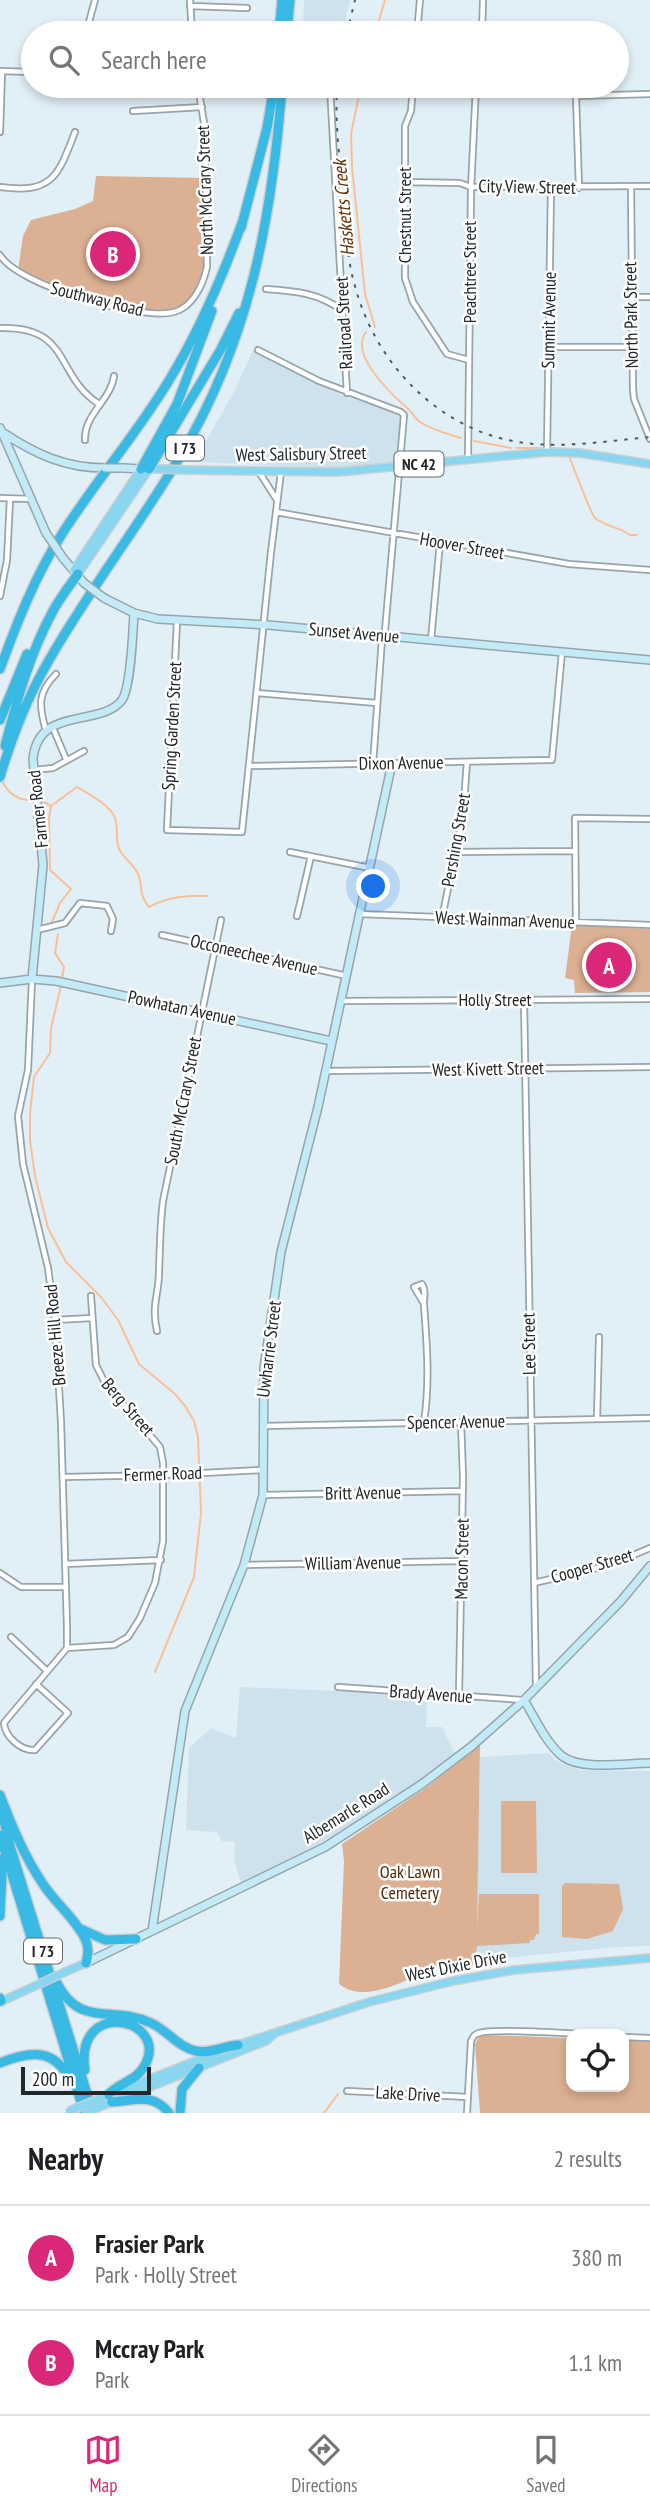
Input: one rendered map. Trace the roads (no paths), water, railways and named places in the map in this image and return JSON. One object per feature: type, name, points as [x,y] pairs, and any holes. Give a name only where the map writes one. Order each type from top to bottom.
[{"type":"highway","points":[[280,21],[282,0]]},
{"type":"highway","points":[[288,21],[290,0]]},
{"type":"highway","points":[[145,469],[177,404],[224,281],[267,128],[272,98]]},
{"type":"highway","name":"I 73","points":[[0,777],[24,711],[42,672],[62,636],[155,496],[204,414],[228,361],[254,282],[273,178],[281,98]]},
{"type":"highway","points":[[0,669],[25,604],[47,560],[84,501],[161,393],[196,333],[222,277],[242,223]]},
{"type":"highway","points":[[145,469],[221,349],[236,320],[259,253]]},
{"type":"highway","points":[[0,720],[42,620],[78,576]]},
{"type":"highway","points":[[0,768],[38,641],[54,610],[78,576]]},
{"type":"highway","points":[[0,1794],[15,1833],[32,1866],[58,1906],[91,1936],[105,1940],[136,1940]]},
{"type":"highway","name":"I 73","points":[[0,1805],[84,2095],[85,2113]]},
{"type":"highway","name":"I 73","points":[[0,1835],[84,2095],[93,2113]]},
{"type":"highway","points":[[0,1860],[0,1916]]},
{"type":"highway","points":[[77,1926],[88,1947],[86,1963]]},
{"type":"highway","points":[[44,1954],[61,1991],[80,2010],[144,2020],[196,2051],[209,2052],[238,2045]]},
{"type":"highway","points":[[0,2062],[35,2054],[50,2058],[63,2068],[84,2095],[89,2088],[84,2060],[86,2043],[98,2028],[110,2022],[132,2025],[147,2041],[148,2055],[140,2072],[113,2090],[107,2100]]},
{"type":"highway","points":[[180,2113],[182,2089],[199,2068]]},
{"type":"highway","points":[[107,2100],[149,2099],[158,2102],[169,2113]]},
{"type":"main road","name":"West Salisbury Street","points":[[145,469],[338,472],[547,452],[580,453],[650,464]]},
{"type":"main road","points":[[78,576],[145,469]]},
{"type":"main road","name":"West Dixie Drive","points":[[85,2113],[107,2100],[263,2035],[274,2034],[369,2002],[453,1981],[508,1971],[650,1958]]},
{"type":"main road","name":"Albemarle Road","points":[[0,2000],[86,1963]]},
{"type":"main road","name":"West Dixie Drive","points":[[66,2112],[199,2068],[266,2041],[274,2034]]},
{"type":"street","points":[[89,21],[95,0]]},
{"type":"street","points":[[418,21],[420,0]]},
{"type":"street","points":[[482,21],[483,0]]},
{"type":"street","points":[[191,21],[190,3],[247,8]]},
{"type":"street","points":[[0,132],[1,71],[21,72]]},
{"type":"street","points":[[629,95],[650,94]]},
{"type":"street","name":"North McCrary Street","points":[[198,293],[208,267],[205,140],[200,98]]},
{"type":"street","name":"Railroad Street","points":[[331,98],[347,393]]},
{"type":"street","name":"Chestnut Street","points":[[412,98],[411,111],[405,126],[404,266],[407,288],[413,302],[447,354],[469,360]]},
{"type":"street","name":"Peachtree Street","points":[[468,459],[475,98]]},
{"type":"street","points":[[576,98],[579,188]]},
{"type":"street","points":[[133,111],[202,107]]},
{"type":"street","points":[[0,187],[19,189],[40,186],[51,180],[59,171],[75,132]]},
{"type":"street","name":"City View Street","points":[[404,182],[460,183],[471,187],[650,186]]},
{"type":"street","name":"North Park Street","points":[[631,187],[634,399],[650,439]]},
{"type":"street","name":"Summit Avenue","points":[[547,452],[551,188]]},
{"type":"street","name":"Southway Road","points":[[0,255],[11,268],[62,293],[140,311],[160,314],[175,312],[186,306],[198,293]]},
{"type":"street","points":[[266,289],[314,295],[324,298],[344,312]]},
{"type":"street","points":[[631,297],[650,297]]},
{"type":"street","points":[[0,328],[27,329],[45,337],[64,359],[83,392],[99,404]]},
{"type":"street","points":[[548,347],[632,347]]},
{"type":"street","points":[[258,350],[347,393],[404,415],[373,764]]},
{"type":"street","points":[[85,440],[86,425],[111,386],[114,376]]},
{"type":"street","name":"West Salisbury Street","points":[[1,430],[42,456],[63,464],[92,468],[145,469]]},
{"type":"street","name":"Sunset Avenue","points":[[1,430],[46,533],[63,558],[78,576],[104,598],[134,613],[177,621],[263,625],[650,660]]},
{"type":"street","points":[[258,471],[278,501]]},
{"type":"street","points":[[249,766],[281,472]]},
{"type":"street","points":[[0,498],[32,499]]},
{"type":"street","points":[[0,596],[7,560],[10,499]]},
{"type":"street","name":"Hoover Street","points":[[276,512],[583,566],[650,570]]},
{"type":"street","points":[[431,640],[440,542]]},
{"type":"street","points":[[49,729],[111,709],[121,701],[127,687],[134,613]]},
{"type":"street","name":"Spring Garden Street","points":[[177,621],[167,830],[242,832],[249,766]]},
{"type":"street","name":"Dixon Avenue","points":[[249,766],[552,760],[562,652]]},
{"type":"street","points":[[56,674],[44,687],[41,708],[66,759]]},
{"type":"street","points":[[257,693],[377,703]]},
{"type":"street","name":"Farmer Road","points":[[32,979],[43,865],[34,769],[35,746],[49,729]]},
{"type":"street","points":[[34,769],[53,768],[84,751]]},
{"type":"street","name":"Pershing Street","points":[[442,918],[463,816],[467,762]]},
{"type":"street","name":"Uwharrie Street","points":[[152,1931],[185,1711],[244,1565],[262,1496],[264,1368],[281,1252],[326,1071],[392,763]]},
{"type":"street","points":[[576,923],[575,818],[650,819]]},
{"type":"street","points":[[456,852],[575,851]]},
{"type":"street","points":[[290,852],[369,868]]},
{"type":"street","points":[[297,916],[311,856]]},
{"type":"street","points":[[37,930],[65,923],[80,903],[107,906],[113,919],[111,931]]},
{"type":"street","name":"West Wainman Avenue","points":[[360,914],[650,925]]},
{"type":"street","name":"South McCrary Street","points":[[157,1331],[153,1307],[159,1274],[163,1200],[221,920]]},
{"type":"street","name":"Occoneechee Avenue","points":[[162,935],[347,976]]},
{"type":"street","name":"Powhatan Avenue","points":[[0,983],[32,979],[73,984],[331,1041]]},
{"type":"street","name":"Breeze Hill Road","points":[[32,979],[29,1050],[18,1116],[19,1137],[48,1268],[55,1320],[63,1477],[67,1648]]},
{"type":"street","name":"Holly Street","points":[[340,1000],[650,999]]},
{"type":"street","name":"Lee Street","points":[[524,1000],[536,1688]]},
{"type":"street","name":"West Kivett Street","points":[[326,1071],[650,1067]]},
{"type":"street","name":"Berg Street","points":[[67,1648],[114,1645],[128,1637],[150,1596],[161,1560],[163,1541],[162,1454],[157,1441],[97,1370],[91,1296]]},
{"type":"street","points":[[423,1302],[428,1343],[428,1400],[424,1422]]},
{"type":"street","points":[[55,1320],[92,1318]]},
{"type":"street","points":[[597,1419],[598,1337]]},
{"type":"street","name":"Spencer Avenue","points":[[262,1426],[650,1418]]},
{"type":"street","name":"Macon Street","points":[[460,1695],[463,1491],[461,1422]]},
{"type":"street","name":"Fermer Road","points":[[63,1477],[262,1470]]},
{"type":"street","name":"Britt Avenue","points":[[262,1496],[463,1491]]},
{"type":"street","name":"Cooper Street","points":[[534,1583],[610,1565],[650,1548]]},
{"type":"street","points":[[65,1563],[161,1560]]},
{"type":"street","name":"William Avenue","points":[[244,1565],[462,1561]]},
{"type":"street","name":"Albemarle Road","points":[[86,1963],[345,1835],[454,1759],[524,1700],[621,1601],[650,1566]]},
{"type":"street","points":[[0,1573],[21,1587],[66,1587]]},
{"type":"street","points":[[11,1637],[47,1671]]},
{"type":"street","points":[[36,1684],[68,1713],[35,1750],[31,1751],[25,1750],[8,1734],[5,1723],[36,1684],[67,1648]]},
{"type":"street","name":"Brady Avenue","points":[[338,1687],[524,1700]]},
{"type":"street","points":[[524,1700],[554,1747],[569,1760],[589,1764],[650,1763]]},
{"type":"street","points":[[467,2113],[471,2041],[474,2035],[504,2032],[566,2034]]},
{"type":"street","points":[[629,2037],[650,2038]]},
{"type":"street","name":"Lake Drive","points":[[347,2091],[468,2097]]},
{"type":"waterway","name":"Hasketts Creek","points":[[379,21],[385,0]]},
{"type":"waterway","name":"Hasketts Creek","points":[[358,98],[351,134],[352,167],[365,294],[375,327]]},
{"type":"waterway","name":"Hasketts Creek","points":[[366,332],[362,341],[363,351],[367,362],[382,383],[420,422],[461,438]]},
{"type":"waterway","name":"Hasketts Creek","points":[[474,441],[511,448]]},
{"type":"waterway","name":"Hasketts Creek","points":[[516,448],[540,448]]},
{"type":"waterway","name":"Hasketts Creek","points":[[549,448],[566,451]]},
{"type":"waterway","points":[[569,456],[595,518],[630,535],[637,535]]},
{"type":"waterway","points":[[2,781],[14,795],[33,800]]},
{"type":"waterway","points":[[38,799],[51,806],[77,787],[109,809],[116,821],[119,850],[137,872],[143,897],[149,907],[178,897],[208,896]]},
{"type":"waterway","points":[[51,806],[50,870],[71,889],[60,903],[52,922]]},
{"type":"waterway","points":[[58,934],[55,953],[64,967],[62,978]]},
{"type":"waterway","points":[[61,986],[51,1028],[50,1053],[34,1077],[30,1113],[30,1140],[35,1176],[48,1228],[66,1262],[101,1297],[118,1320],[139,1364],[175,1394],[185,1406],[194,1421],[198,1437],[201,1513],[194,1577],[155,1672]]},
{"type":"waterway","points":[[324,2113],[338,2094]]},
{"type":"railway","points":[[350,21],[355,0]]},
{"type":"railway","points":[[337,98],[338,139],[352,275],[364,314],[378,341],[394,366],[414,388],[462,423],[489,435],[518,442],[567,445],[650,437]]},
{"type":"place","name":"Mccray Park","points":[[113,254]]},
{"type":"place","name":"Frasier Park","points":[[609,965]]},
{"type":"park label","name":"Oak Lawn Cemetery","points":[[410,1882]]}]
